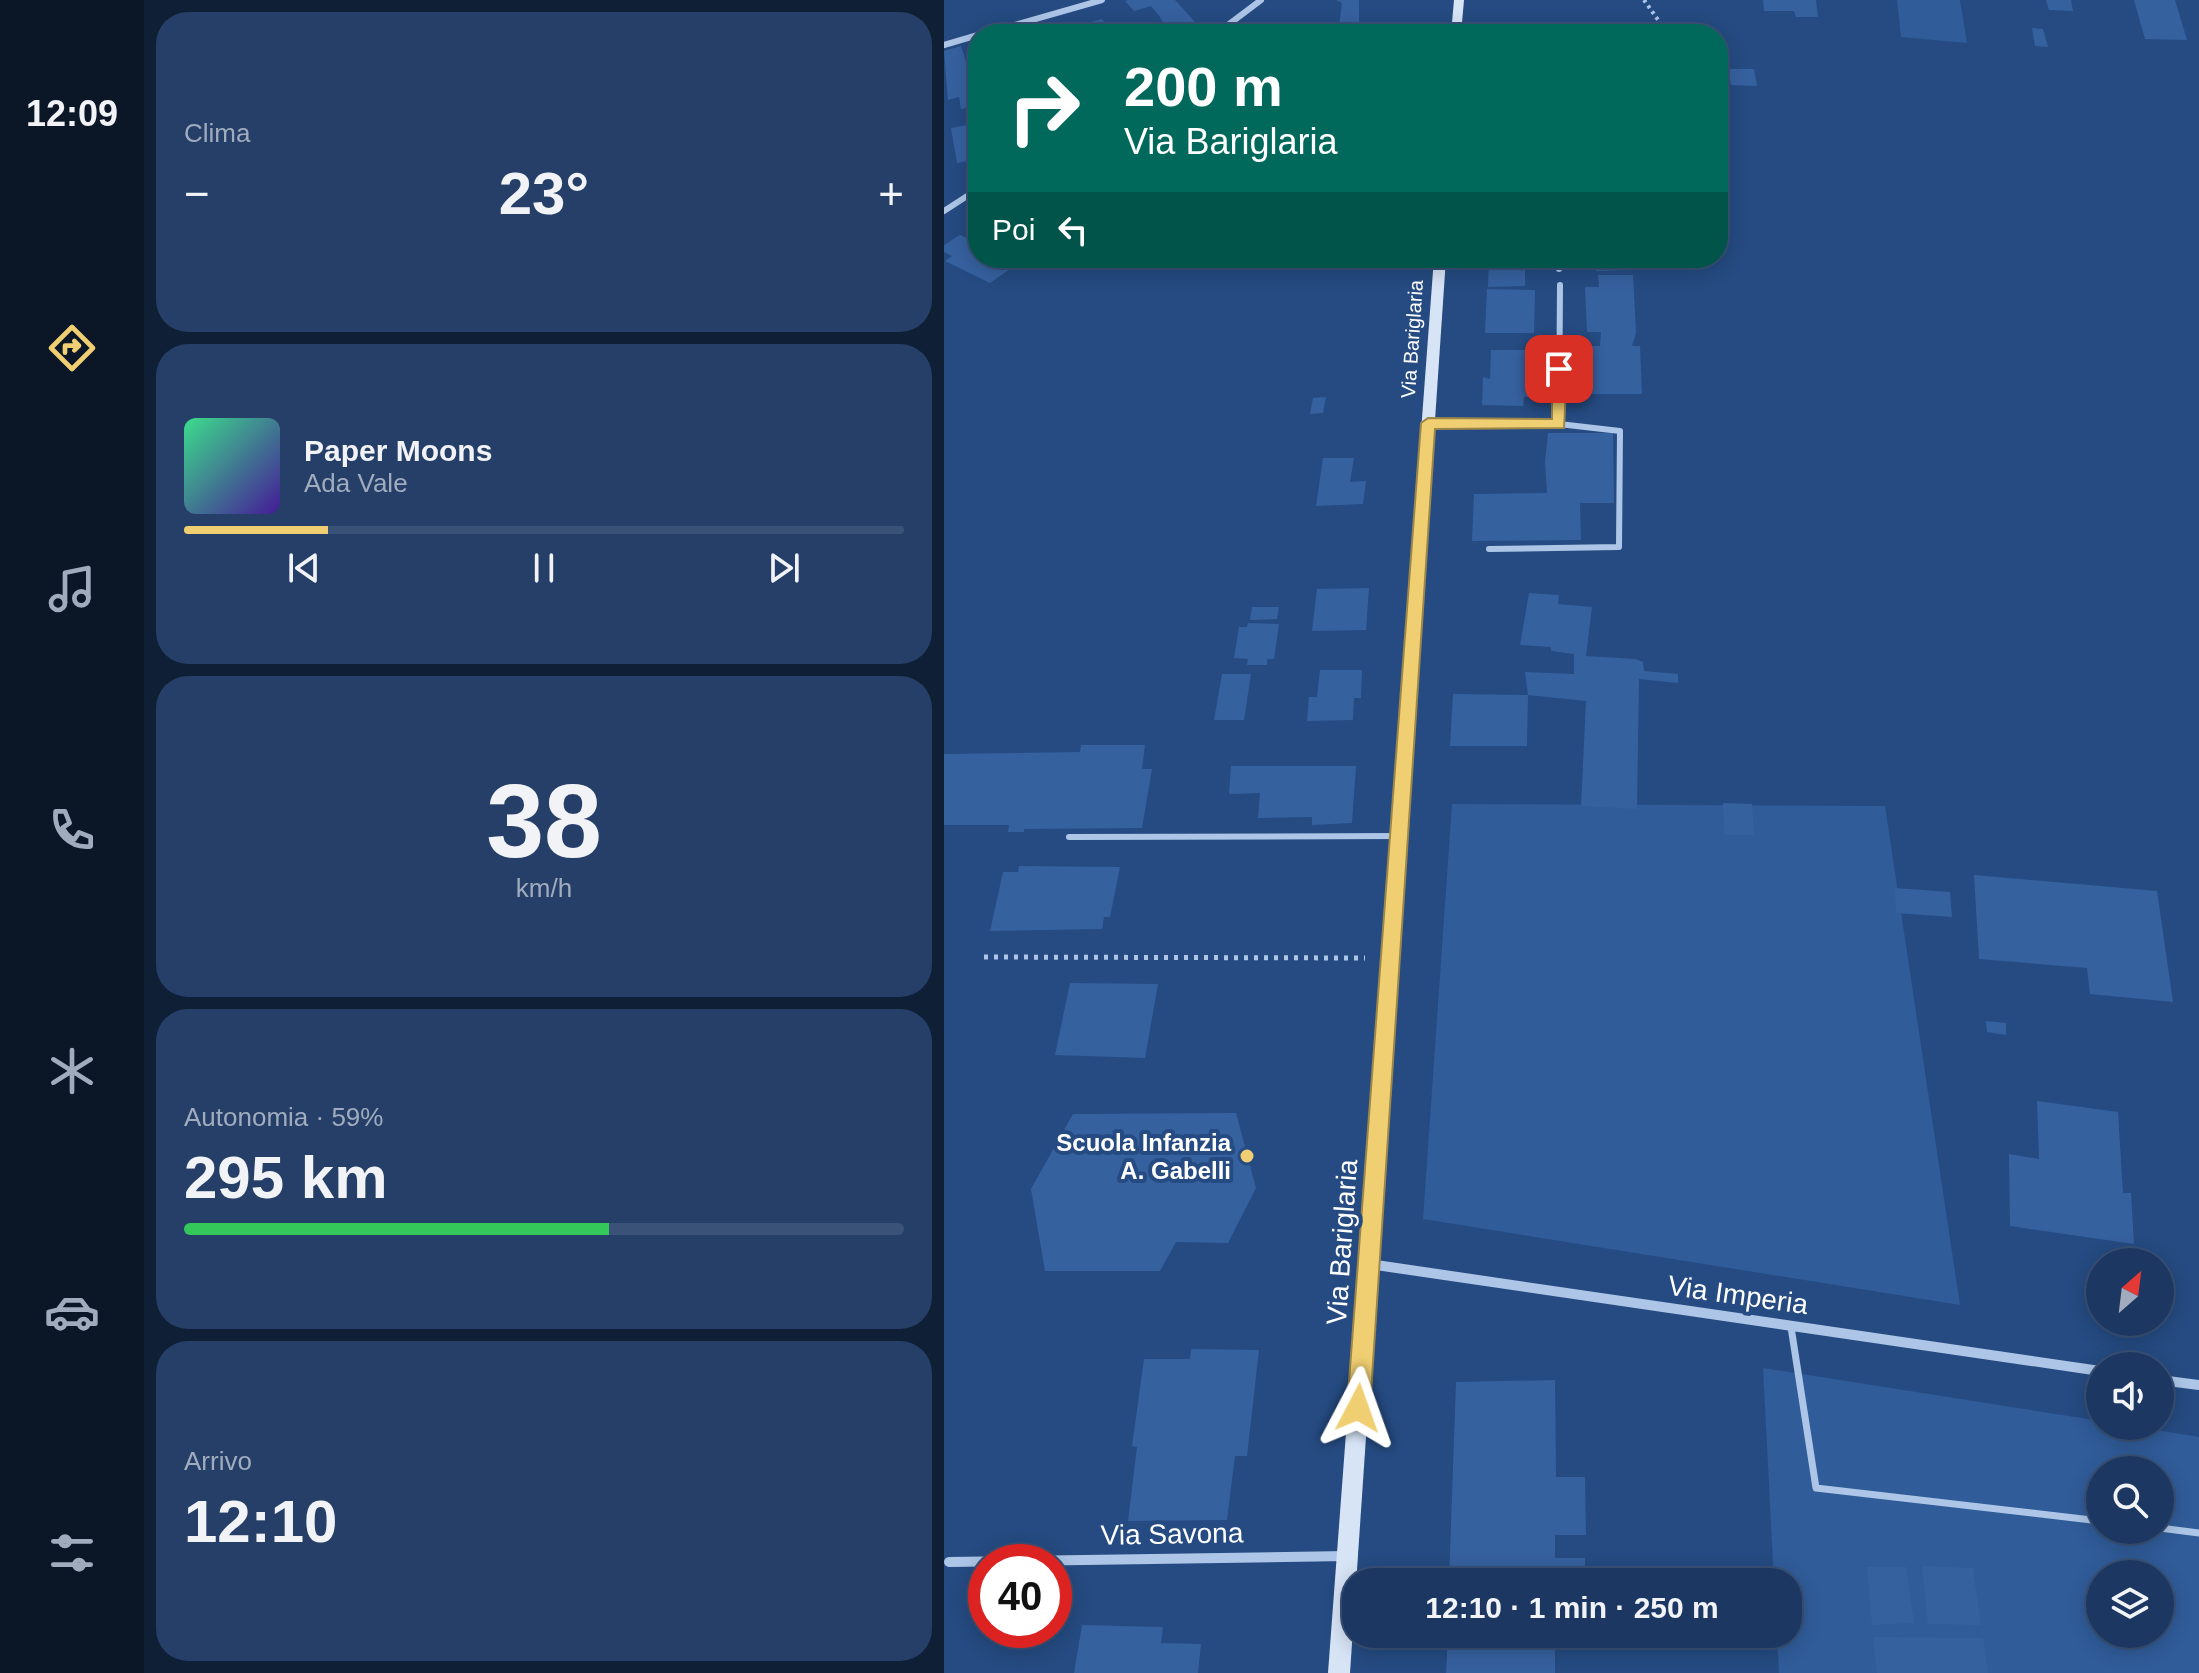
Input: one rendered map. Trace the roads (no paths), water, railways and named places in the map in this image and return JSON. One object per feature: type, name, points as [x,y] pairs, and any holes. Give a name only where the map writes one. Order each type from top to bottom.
[{"type":"street","points":[[1019,24],[1102,0]]},
{"type":"street","points":[[1229,24],[1261,0]]},
{"type":"street","points":[[1457,24],[1459,0]]},
{"type":"street","points":[[944,45],[968,39]]},
{"type":"street","points":[[944,211],[968,195]]},
{"type":"street","name":"Via Bariglaria","points":[[1339,1673],[1439,268]]},
{"type":"street","points":[[1559,424],[1560,285]]},
{"type":"street","name":"Via Bariglaria","points":[[1428,423],[1559,424]]},
{"type":"street","name":"Via Imperia","points":[[1369,1264],[2086,1369]]},
{"type":"street","points":[[2174,1382],[2199,1385]]},
{"type":"street","name":"Via Savona","points":[[949,1562],[1348,1556]]},
{"type":"lane","name":"Via Bariglaria","points":[[1489,549],[1619,547],[1620,431],[1559,424]]},
{"type":"lane","points":[[1069,837],[1399,836]]},
{"type":"lane","points":[[1791,1327],[1816,1488],[2086,1519]]},
{"type":"lane","points":[[2174,1530],[2199,1533]]},
{"type":"place","name":"Scuola Infanzia A. Gabelli","points":[[1247,1156]]}]
